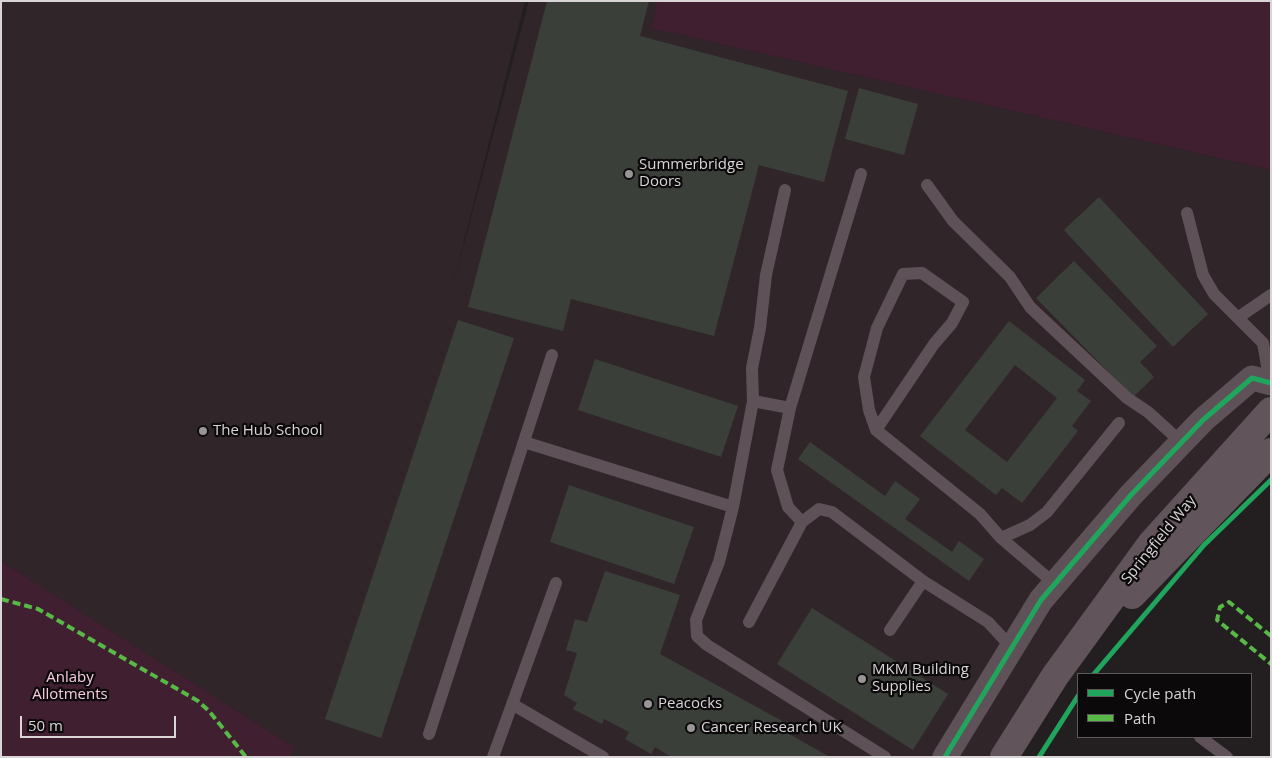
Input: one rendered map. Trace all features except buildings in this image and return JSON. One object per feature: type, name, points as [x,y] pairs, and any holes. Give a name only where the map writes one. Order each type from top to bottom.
[{"type":"main road","name":"Springfield Way","points":[[1004,757],[1055,676],[1151,544],[1271,411]]},
{"type":"main road","name":"Springfield Way","points":[[1055,676],[1271,452]]},
{"type":"street","points":[[945,757],[1041,600],[1131,494],[1203,420],[1252,378],[1271,383]]},
{"type":"lane","points":[[802,522],[788,507],[777,470],[790,408],[861,174]]},
{"type":"lane","points":[[927,185],[954,221],[1010,277],[1030,307],[1127,398],[1148,412],[1181,442]]},
{"type":"lane","points":[[784,190],[766,275],[760,328],[752,368],[753,401],[733,507],[719,562],[696,620],[697,636],[885,757]]},
{"type":"lane","points":[[1186,213],[1203,275],[1214,294],[1263,343],[1271,383]]},
{"type":"lane","points":[[876,430],[934,344],[952,322],[963,302],[922,273],[903,274],[878,328],[864,377],[868,410],[876,430],[980,514],[1001,538],[1055,584]]},
{"type":"lane","points":[[1239,317],[1271,295]]},
{"type":"lane","points":[[429,734],[552,355]]},
{"type":"lane","points":[[753,401],[790,408]]},
{"type":"lane","points":[[1001,538],[1030,525],[1047,512],[1119,424]]},
{"type":"lane","points":[[524,442],[733,507]]},
{"type":"lane","points":[[749,622],[802,522],[819,509],[832,512],[923,581],[988,622],[1012,648]]},
{"type":"lane","points":[[890,630],[923,581]]},
{"type":"lane","points":[[493,757],[556,583]]},
{"type":"lane","points":[[512,704],[603,757]]},
{"type":"lane","points":[[1201,738],[1227,757]]},
{"type":"shaded area","points":[[1,1],[525,1],[450,296],[529,1],[657,1],[652,28],[1271,170],[1271,426],[1119,605],[1006,757],[291,757],[294,747],[1,561]]},
{"type":"green space","points":[[657,1],[1271,1],[1271,170],[651,28]]},
{"type":"green space","name":"Anlaby Allotments","points":[[1,561],[294,747],[291,757],[1,757]]},
{"type":"marked path","points":[[1,599],[38,609],[198,701],[209,711],[246,757]]},
{"type":"marked path","points":[[1271,636],[1229,602],[1220,607],[1217,620],[1271,664]]},
{"type":"cycle path","points":[[945,757],[1041,600],[1131,495],[1203,420],[1252,378],[1271,383]]},
{"type":"cycle path","points":[[1095,673],[1204,545],[1271,480]]},
{"type":"cycle path","points":[[1039,757],[1077,698]]},
{"type":"place","name":"Summerbridge Doors","points":[[629,174]]},
{"type":"place","name":"The Hub School","points":[[203,431]]},
{"type":"place","name":"MKM Building Supplies","points":[[862,679]]},
{"type":"place","name":"Peacocks","points":[[648,704]]},
{"type":"place","name":"Cancer Research UK","points":[[691,728]]}]
